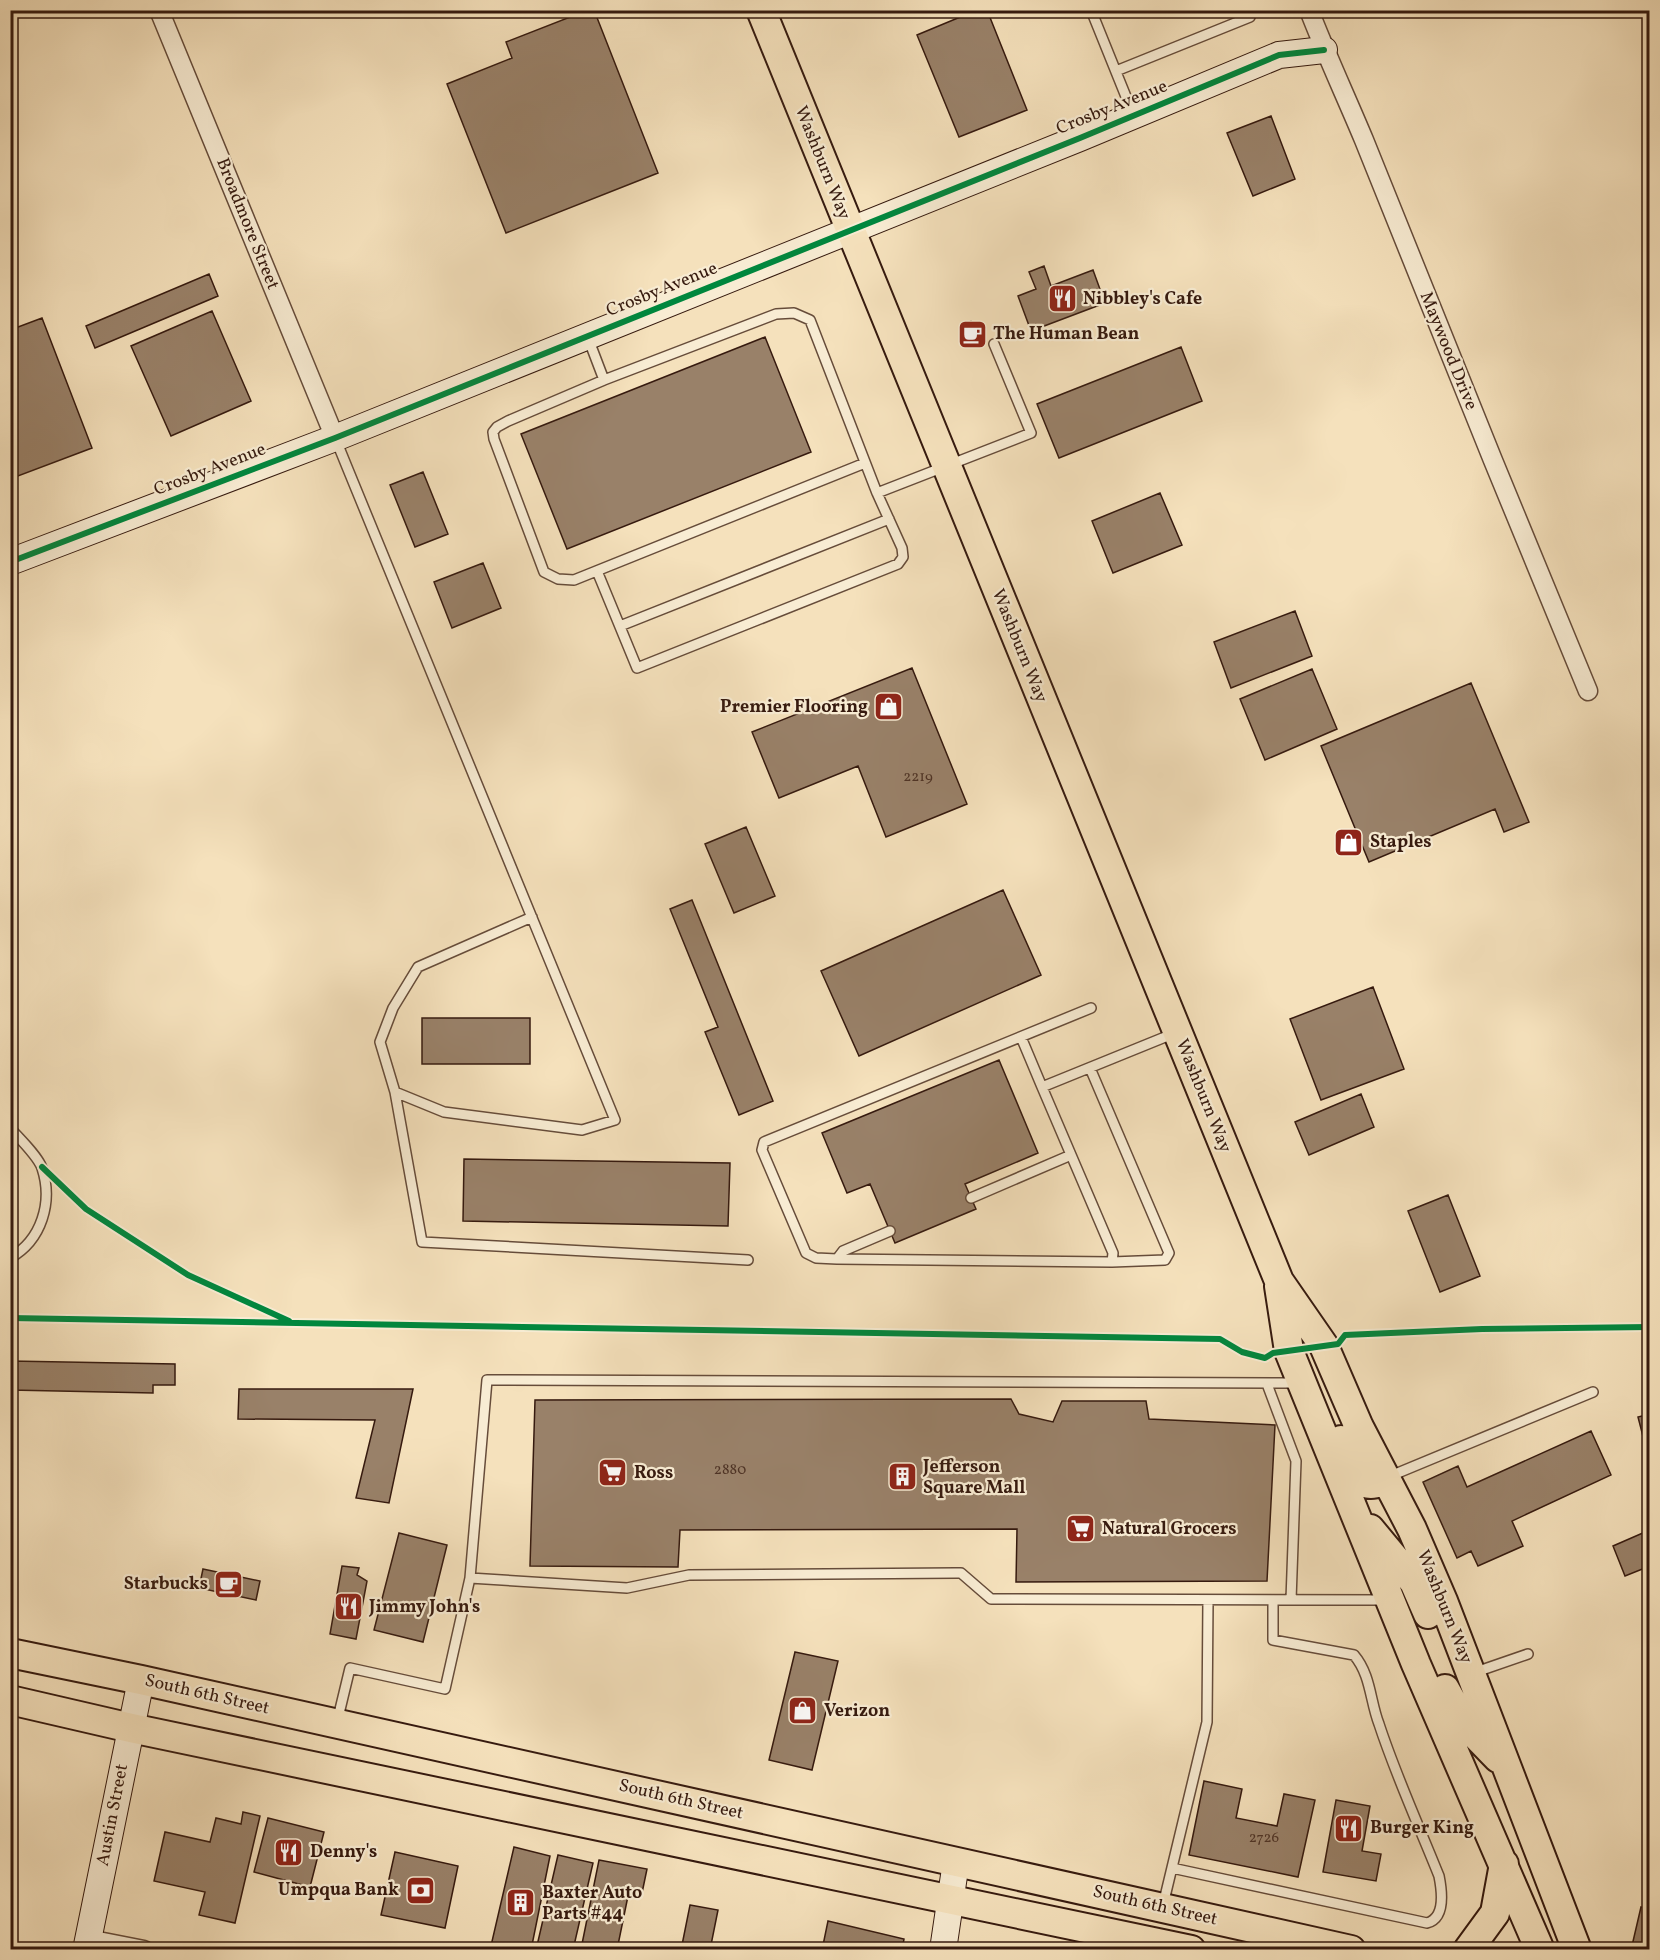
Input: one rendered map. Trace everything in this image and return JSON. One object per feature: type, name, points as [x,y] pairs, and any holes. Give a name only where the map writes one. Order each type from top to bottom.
[{"type":"main road","name":"Washburn Way","points":[[760,10],[1279,1281],[1324,1346],[1359,1427],[1412,1529],[1471,1674],[1576,1950]]},
{"type":"main road","name":"Washburn Way","points":[[1279,1281],[1289,1351],[1416,1664],[1540,1950]]},
{"type":"main road","points":[[1302,1383],[1346,1448],[1365,1483],[1376,1484],[1386,1478]]},
{"type":"main road","points":[[1353,1509],[1414,1582],[1455,1680],[1471,1674]]},
{"type":"main road","points":[[1390,1600],[1402,1599],[1413,1610],[1446,1692],[1464,1723],[1506,1766]]},
{"type":"main road","name":"South 6th Street","points":[[10,1653],[337,1723],[1351,1950]]},
{"type":"main road","name":"South 6th Street","points":[[10,1700],[131,1728],[1191,1950]]},
{"type":"main road","points":[[1468,1950],[1495,1913],[1504,1864]]},
{"type":"street","name":"Broadmore Street","points":[[159,10],[335,438]]},
{"type":"street","name":"Maywood Drive","points":[[1309,10],[1588,691]]},
{"type":"street","name":"Crosby Avenue","points":[[10,562],[335,438],[1134,116],[1279,55],[1324,50]]},
{"type":"street","name":"Austin Street","points":[[87,1944],[141,1680]]},
{"type":"street","points":[[944,1950],[957,1862]]},
{"type":"street","points":[[87,1944],[144,1950]]},
{"type":"lane","points":[[1091,10],[1134,116]]},
{"type":"lane","points":[[1116,71],[1250,17]]},
{"type":"lane","points":[[597,571],[637,668],[898,564],[903,557],[902,548],[877,493],[810,320],[794,313],[776,314],[604,380],[497,427],[493,432],[498,450],[544,572],[558,579],[574,580],[865,463]]},
{"type":"lane","points":[[587,336],[604,380]]},
{"type":"lane","points":[[877,493],[1031,433],[994,344]]},
{"type":"lane","points":[[335,438],[615,1120],[582,1130],[444,1112],[395,1092]]},
{"type":"lane","points":[[620,626],[889,519]]},
{"type":"lane","points":[[532,917],[418,967],[393,1008],[380,1042],[395,1092],[422,1242],[748,1260]]},
{"type":"lane","points":[[1090,1068],[1169,1253],[1165,1260],[1112,1262],[816,1258],[806,1253],[762,1150],[764,1142],[1091,1008]]},
{"type":"lane","points":[[1042,1087],[1177,1032]]},
{"type":"lane","points":[[1021,1037],[1113,1253],[1112,1262]]},
{"type":"lane","points":[[10,1128],[42,1167],[46,1198],[40,1228],[22,1251],[10,1258]]},
{"type":"lane","points":[[971,1198],[1071,1155]]},
{"type":"lane","points":[[837,1258],[843,1251],[890,1231]]},
{"type":"lane","points":[[337,1723],[350,1668],[445,1689],[470,1578],[488,1380],[1302,1383]]},
{"type":"lane","points":[[1267,1384],[1296,1461],[1291,1600]]},
{"type":"lane","points":[[1386,1478],[1593,1392]]},
{"type":"lane","points":[[470,1578],[627,1588],[689,1575],[961,1573],[991,1599],[1390,1600]]},
{"type":"lane","points":[[1163,1908],[1207,1722],[1208,1599]]},
{"type":"lane","points":[[1172,1868],[1427,1923],[1433,1921],[1438,1914],[1442,1902],[1439,1876],[1378,1723],[1370,1686],[1361,1663],[1354,1655],[1273,1640],[1273,1599]]},
{"type":"lane","points":[[1471,1674],[1528,1654]]},
{"type":"building","points":[[588,10],[594,10],[658,173],[506,233],[447,84],[512,58],[506,42]]},
{"type":"building","points":[[977,10],[987,10],[1027,110],[959,137],[917,35]]},
{"type":"building","points":[[1271,116],[1295,179],[1253,196],[1227,133]]},
{"type":"building","name":"Nibbley's Cafe","points":[[1044,266],[1051,286],[1093,270],[1105,303],[1031,331],[1018,296],[1036,289],[1029,272]]},
{"type":"building","points":[[209,274],[218,296],[95,348],[86,326]]},
{"type":"building","points":[[212,311],[251,401],[171,436],[131,346]]},
{"type":"building","points":[[42,318],[92,448],[10,479],[10,330]]},
{"type":"building","name":"The Human Bean","points":[[971,321],[981,343],[973,346],[964,325]]},
{"type":"building","points":[[765,337],[811,452],[567,549],[521,434]]},
{"type":"building","points":[[1181,347],[1202,401],[1059,458],[1037,404]]},
{"type":"building","points":[[423,472],[448,534],[415,547],[390,485]]},
{"type":"building","points":[[1160,493],[1182,545],[1113,573],[1092,521]]},
{"type":"building","points":[[483,563],[501,608],[452,628],[434,582]]},
{"type":"building","points":[[1295,611],[1312,656],[1231,688],[1214,642]]},
{"type":"building","points":[[912,668],[967,804],[886,837],[858,766],[779,798],[752,732]]},
{"type":"building","points":[[1312,669],[1337,729],[1265,760],[1240,699]]},
{"type":"building","points":[[1471,683],[1529,822],[1504,832],[1495,809],[1369,862],[1321,746]]},
{"type":"building","points":[[746,827],[775,896],[734,913],[705,844]]},
{"type":"building","points":[[1003,890],[1041,975],[859,1056],[821,971]]},
{"type":"building","points":[[692,900],[773,1101],[739,1115],[705,1032],[718,1027],[670,909]]},
{"type":"building","points":[[1373,987],[1404,1069],[1321,1100],[1290,1019]]},
{"type":"building","points":[[422,1018],[530,1018],[530,1064],[422,1064]]},
{"type":"building","points":[[999,1060],[1038,1153],[965,1184],[976,1209],[895,1243],[870,1184],[847,1193],[822,1133]]},
{"type":"building","points":[[1361,1094],[1374,1127],[1309,1155],[1295,1122]]},
{"type":"building","points":[[464,1159],[730,1163],[728,1226],[463,1221]]},
{"type":"building","points":[[1448,1195],[1480,1276],[1440,1292],[1408,1211]]},
{"type":"building","points":[[10,1361],[175,1364],[175,1385],[153,1385],[153,1393],[10,1390]]},
{"type":"building","points":[[239,1389],[413,1389],[389,1503],[356,1498],[375,1420],[238,1419]]},
{"type":"building","name":"Jefferson Square Mall","points":[[1011,1399],[1019,1414],[1053,1422],[1062,1401],[1146,1401],[1149,1419],[1275,1425],[1267,1581],[1016,1582],[1017,1529],[680,1530],[678,1567],[530,1566],[535,1400]]},
{"type":"building","points":[[1650,1414],[1650,1455],[1648,1456],[1638,1417]]},
{"type":"building","points":[[1591,1431],[1611,1475],[1512,1521],[1523,1546],[1478,1566],[1471,1551],[1457,1558],[1423,1482],[1458,1466],[1467,1487]]},
{"type":"building","points":[[1645,1532],[1650,1543],[1650,1566],[1625,1576],[1613,1546]]},
{"type":"building","points":[[399,1533],[447,1545],[423,1642],[374,1630]]},
{"type":"building","name":"Jimmy John's","points":[[342,1566],[359,1568],[357,1575],[367,1581],[356,1639],[330,1634]]},
{"type":"building","name":"Starbucks","points":[[203,1569],[260,1581],[256,1600],[199,1588]]},
{"type":"building","name":"Verizon","points":[[795,1652],[838,1661],[812,1770],[769,1760]]},
{"type":"building","points":[[1204,1781],[1242,1789],[1236,1818],[1277,1826],[1284,1794],[1315,1800],[1298,1877],[1189,1855]]},
{"type":"building","name":"Burger King","points":[[1336,1800],[1370,1806],[1362,1851],[1381,1854],[1376,1881],[1323,1872]]},
{"type":"building","points":[[243,1812],[260,1816],[235,1923],[199,1915],[205,1892],[154,1881],[165,1832],[210,1842],[216,1818],[241,1824]]},
{"type":"building","name":"Denny's","points":[[268,1818],[324,1832],[310,1887],[254,1872]]},
{"type":"building","name":"Baxter Auto Parts #44","points":[[514,1847],[550,1856],[531,1950],[490,1950]]},
{"type":"building","name":"Umpqua Bank","points":[[395,1852],[458,1866],[445,1928],[381,1915]]},
{"type":"building","points":[[558,1855],[593,1863],[573,1950],[536,1950]]},
{"type":"building","points":[[599,1860],[647,1869],[642,1893],[628,1896],[617,1950],[582,1944]]},
{"type":"building","points":[[690,1905],[718,1910],[710,1950],[682,1945]]},
{"type":"building","points":[[1641,1907],[1650,1909],[1650,1950],[1631,1950]]},
{"type":"building","points":[[828,1921],[904,1939],[902,1950],[822,1950]]},
{"type":"cycle path","points":[[10,562],[335,438],[1080,138],[1279,55],[1324,50]]},
{"type":"cycle path","points":[[42,1167],[86,1209],[188,1275],[289,1321]]},
{"type":"cycle path","points":[[10,1318],[1220,1339],[1242,1352],[1265,1358],[1273,1353],[1338,1344],[1345,1335],[1482,1329],[1650,1327]]},
{"type":"place","name":"Nibbley's Cafe","points":[[1062,299]]},
{"type":"place","name":"The Human Bean","points":[[972,334]]},
{"type":"place","name":"Premier Flooring","points":[[889,707]]},
{"type":"place","name":"Staples","points":[[1349,842]]},
{"type":"place","name":"Ross","points":[[613,1473]]},
{"type":"place","name":"Jefferson Square Mall","points":[[902,1477]]},
{"type":"place","name":"Natural Grocers","points":[[1081,1529]]},
{"type":"place","name":"Starbucks","points":[[229,1584]]},
{"type":"place","name":"Jimmy John's","points":[[348,1607]]},
{"type":"place","name":"Verizon","points":[[803,1711]]},
{"type":"place","name":"Burger King","points":[[1349,1828]]},
{"type":"place","name":"Denny's","points":[[289,1852]]},
{"type":"place","name":"Umpqua Bank","points":[[420,1890]]},
{"type":"place","name":"Baxter Auto Parts #44","points":[[521,1903]]}]
